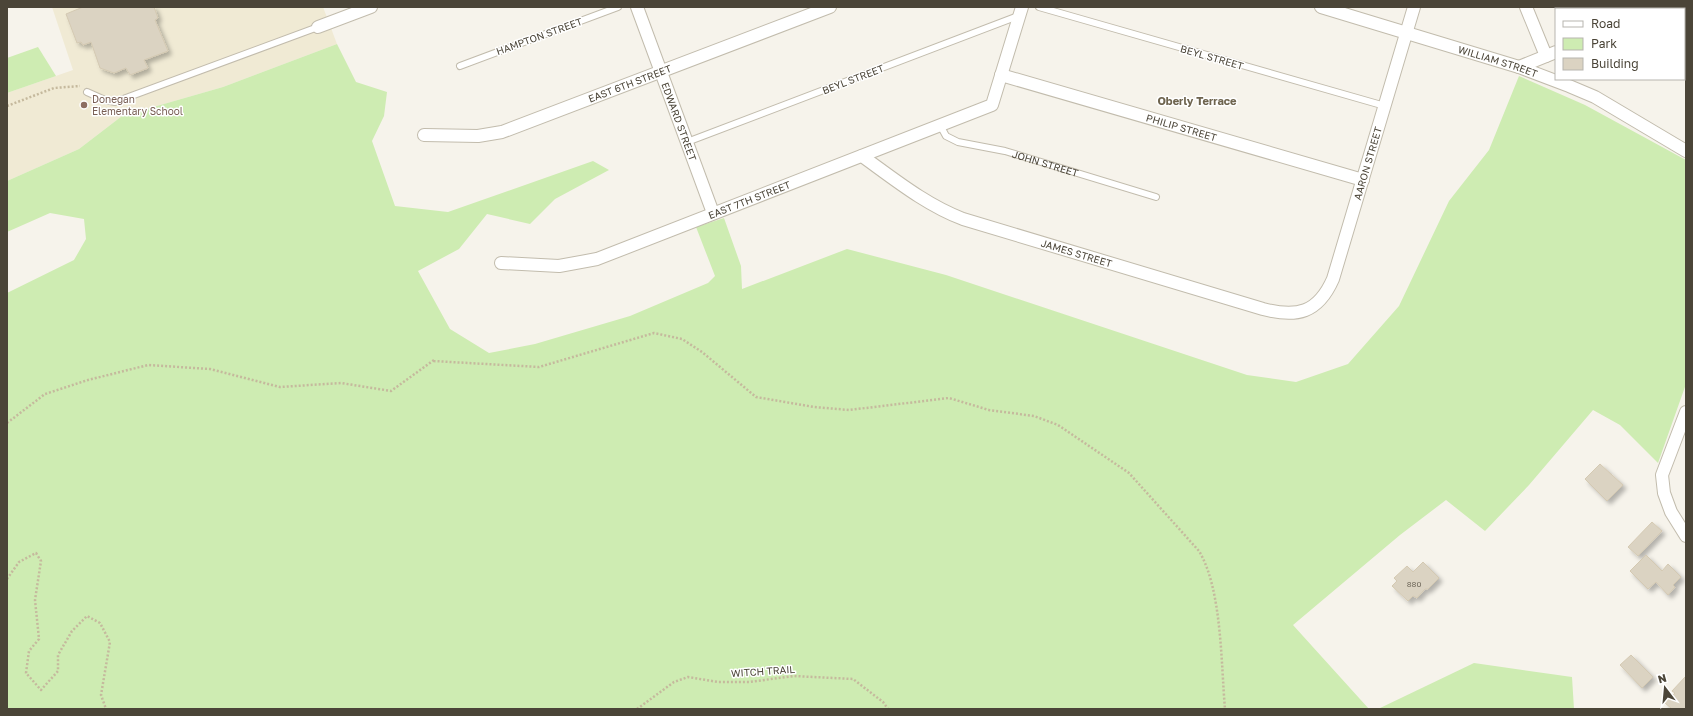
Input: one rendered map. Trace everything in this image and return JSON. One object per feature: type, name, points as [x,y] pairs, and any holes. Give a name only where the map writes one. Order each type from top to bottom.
[{"type":"street","points":[[318,27],[371,7]]},
{"type":"street","name":"EDWARD STREET","points":[[637,7],[714,213]]},
{"type":"street","name":"EAST 6TH STREET","points":[[424,135],[478,136],[502,132],[830,7]]},
{"type":"street","name":"WILLIAM STREET","points":[[1321,7],[1519,67],[1595,97],[1686,151]]},
{"type":"street","name":"AARON STREET","points":[[1307,310],[1324,296],[1333,279],[1414,7]]},
{"type":"street","points":[[1519,67],[1551,54],[1526,7]]},
{"type":"street","points":[[1001,75],[1021,11]]},
{"type":"street","name":"EAST 7TH STREET","points":[[501,263],[552,266],[584,262],[992,105],[1001,75]]},
{"type":"street","name":"PHILIP STREET","points":[[1001,75],[1363,180]]},
{"type":"street","name":"JAMES STREET","points":[[862,156],[917,195],[938,208],[963,219],[1263,309],[1284,314],[1307,310]]},
{"type":"street","points":[[1686,412],[1662,475],[1664,493],[1671,512],[1686,536]]},
{"type":"lane","name":"HAMPTON STREET","points":[[460,66],[618,7]]},
{"type":"lane","name":"BEYL STREET","points":[[1039,7],[1385,106]]},
{"type":"lane","name":"BEYL STREET","points":[[687,142],[1021,11]]},
{"type":"lane","points":[[87,89],[105,100],[118,101],[202,68],[318,27]]},
{"type":"lane","name":"JOHN STREET","points":[[940,125],[946,136],[958,142],[1005,151],[1156,197]]},
{"type":"path","points":[[7,106],[54,88],[87,89]]},
{"type":"path","points":[[7,423],[45,394],[88,380],[148,365],[210,369],[280,387],[341,383],[391,391],[434,360],[433,361],[540,367],[654,333],[682,339],[702,352],[756,397],[814,407],[849,410],[949,398],[989,410],[1034,416],[1058,425],[1129,473],[1199,551],[1207,564],[1216,598],[1225,709]]},
{"type":"path","points":[[7,579],[19,562],[36,553],[41,561],[35,600],[40,639],[29,651],[26,673],[41,690],[58,671],[58,655],[72,631],[87,616],[100,623],[110,642],[101,695],[106,709]]},
{"type":"path","name":"WITCH TRAIL","points":[[637,709],[674,682],[688,677],[718,682],[749,682],[794,676],[853,679],[883,702],[888,709]]},
{"type":"shaded area","name":"Donegan Elementary School","points":[[52,7],[323,7],[337,44],[223,87],[122,116],[79,149],[7,181],[7,93],[73,70]]},
{"type":"green space","points":[[337,44],[356,82],[387,92],[384,116],[372,141],[395,206],[448,212],[593,161],[609,170],[555,199],[530,224],[487,214],[459,249],[418,271],[450,329],[489,353],[535,344],[630,316],[708,283],[715,276],[696,227],[724,218],[741,266],[742,289],[847,249],[946,275],[1247,375],[1296,382],[1348,364],[1399,306],[1449,201],[1489,150],[1519,76],[1585,105],[1686,160],[1686,384],[1658,463],[1620,425],[1593,410],[1529,485],[1485,531],[1446,500],[1400,535],[1293,625],[1369,709],[7,709],[7,293],[74,260],[86,239],[84,219],[50,213],[7,232],[7,181],[79,149],[122,116],[223,87]]},
{"type":"green space","points":[[38,47],[56,76],[7,93],[7,58]]},
{"type":"green space","points":[[1474,663],[1572,677],[1574,709],[1378,709]]},
{"type":"building","points":[[83,7],[154,7],[158,18],[155,20],[168,51],[144,60],[148,68],[130,75],[126,68],[114,73],[100,68],[91,42],[83,45],[81,42],[77,43],[66,14]]},
{"type":"building","points":[[1600,464],[1623,485],[1607,501],[1585,479]]},
{"type":"building","points":[[1652,522],[1662,531],[1638,556],[1628,547]]},
{"type":"building","points":[[1646,555],[1662,571],[1668,564],[1681,577],[1673,585],[1675,587],[1668,595],[1656,582],[1648,589],[1630,571]]},
{"type":"building","points":[[1423,562],[1439,578],[1428,589],[1425,589],[1417,598],[1413,596],[1408,601],[1392,586],[1397,581],[1394,578],[1407,566],[1413,572]]},
{"type":"building","points":[[1631,655],[1653,677],[1642,688],[1620,665]]},
{"type":"building","points":[[1686,676],[1686,709],[1672,709],[1665,703],[1675,693],[1672,691]]},
{"type":"place","name":"Donegan Elementary School","points":[[84,105]]},
{"type":"district","name":"Oberly Terrace","points":[[1197,100]]}]
